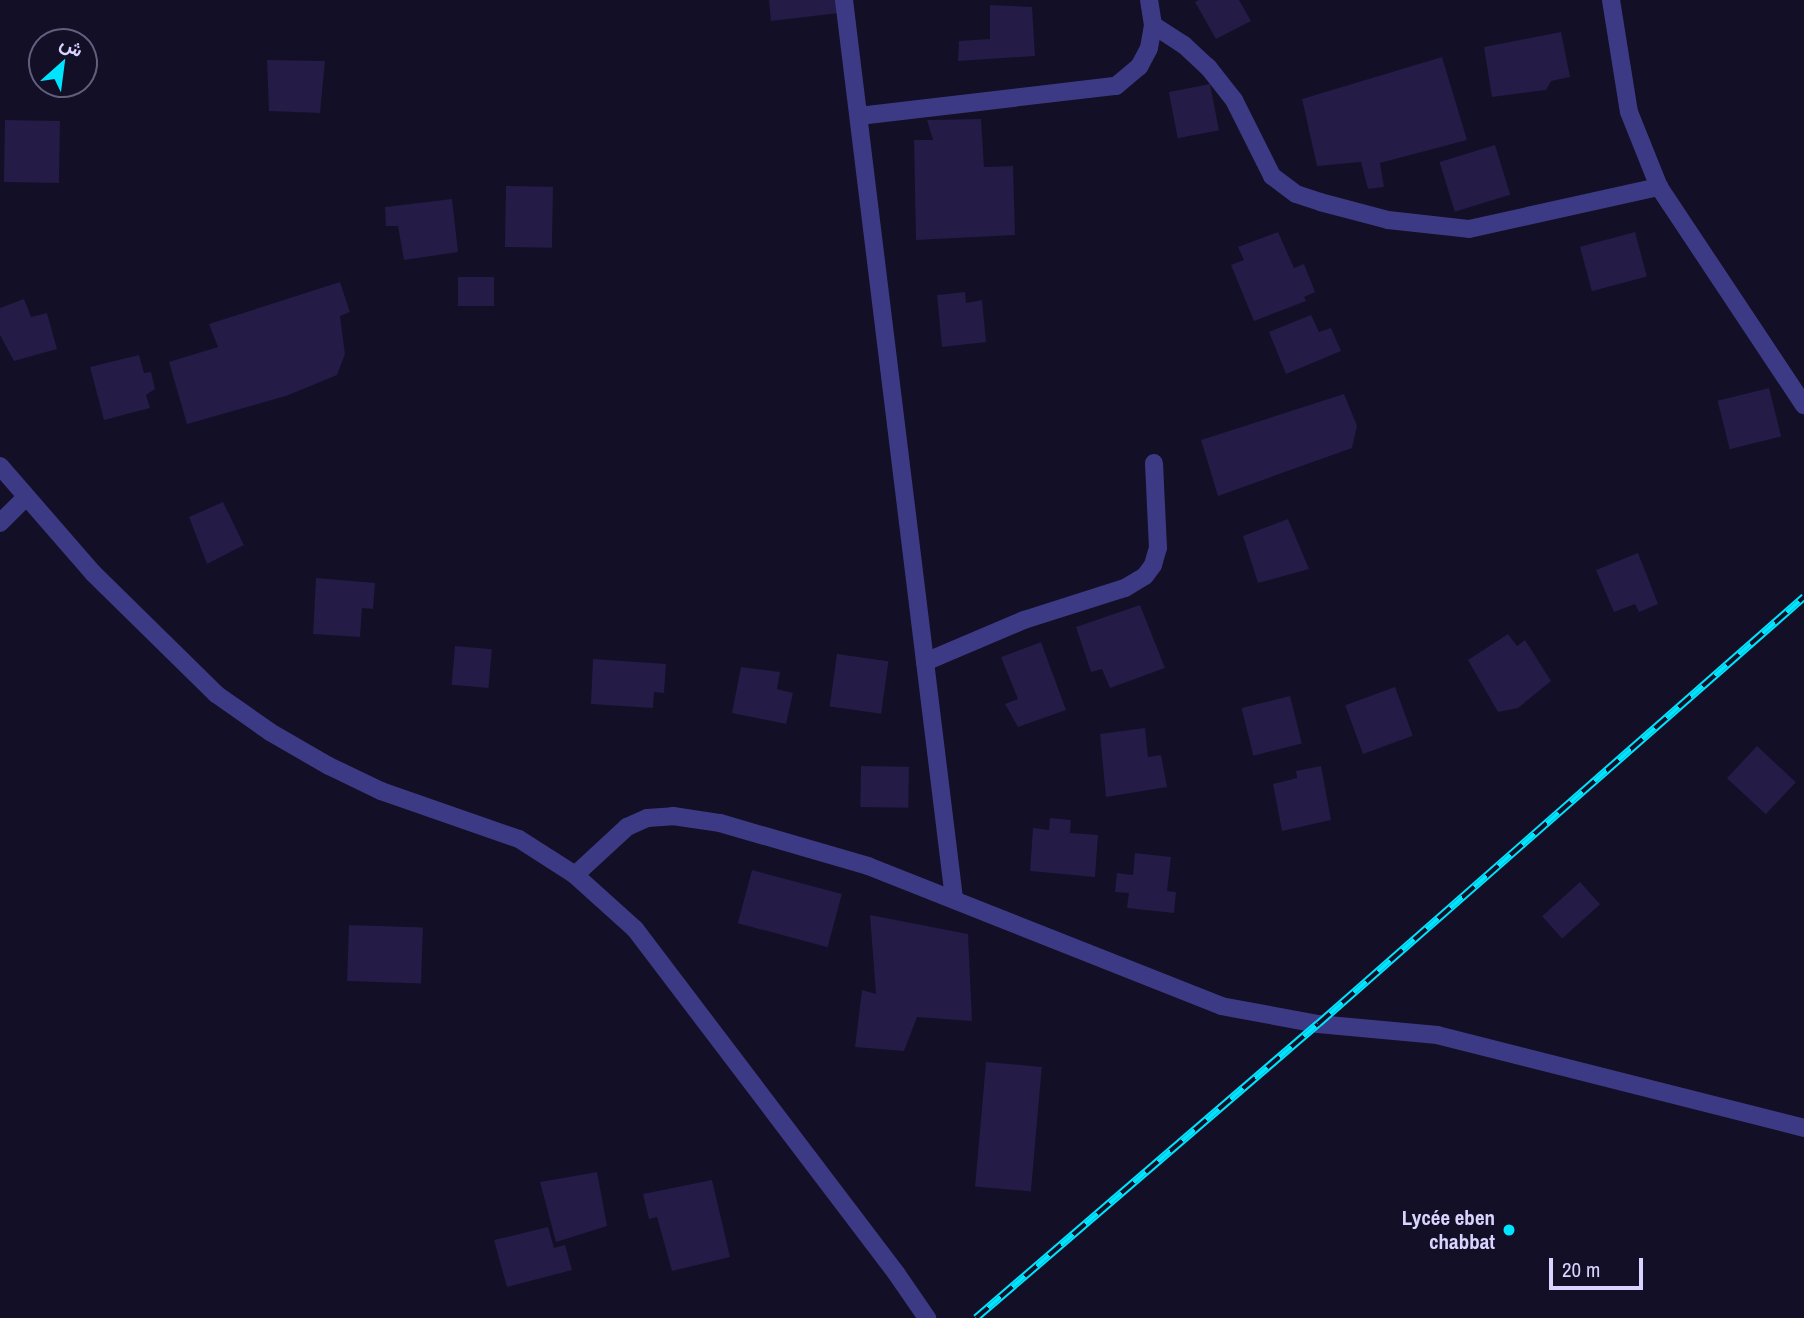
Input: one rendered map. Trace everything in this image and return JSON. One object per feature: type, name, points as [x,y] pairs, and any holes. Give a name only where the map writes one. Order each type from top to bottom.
[{"type":"street","points":[[844,0],[954,899]]},
{"type":"street","points":[[859,116],[1116,86],[1139,67],[1149,48],[1153,25],[1149,0]]},
{"type":"street","points":[[1611,0],[1629,112],[1642,152],[1659,187],[1796,376],[1804,405]]},
{"type":"street","points":[[1153,25],[1184,45],[1208,66],[1234,100],[1272,176],[1296,194],[1320,202],[1388,220],[1445,229],[1469,229],[1659,187]]},
{"type":"street","points":[[925,662],[1024,620],[1125,588],[1145,576],[1153,565],[1158,548],[1154,463]]},
{"type":"street","points":[[0,466],[93,573],[171,653],[216,694],[270,732],[329,766],[381,791],[519,839],[575,875],[635,929],[897,1273],[927,1318]]},
{"type":"street","points":[[0,523],[26,497]]},
{"type":"street","points":[[575,875],[627,827],[647,817],[673,816],[720,822],[867,866],[1221,1006],[1294,1021],[1437,1035],[1804,1128]]},
{"type":"building","points":[[769,0],[837,0],[839,13],[771,21]]},
{"type":"building","points":[[1239,0],[1251,21],[1216,39],[1195,2]]},
{"type":"building","points":[[990,5],[1032,7],[1035,56],[958,61],[959,41],[990,39]]},
{"type":"building","points":[[1561,32],[1570,77],[1551,81],[1546,90],[1492,97],[1484,47]]},
{"type":"building","points":[[1442,57],[1467,140],[1380,163],[1384,187],[1368,189],[1361,162],[1317,166],[1302,99]]},
{"type":"building","points":[[267,60],[325,61],[320,113],[269,111]]},
{"type":"building","points":[[1210,84],[1219,130],[1178,138],[1169,92]]},
{"type":"building","points":[[981,119],[984,167],[1013,166],[1015,235],[916,240],[914,140],[933,140],[927,120]]},
{"type":"building","points":[[5,120],[60,121],[59,183],[4,182]]},
{"type":"building","points":[[1495,145],[1510,195],[1455,212],[1440,162]]},
{"type":"building","points":[[506,186],[553,187],[552,248],[505,247]]},
{"type":"building","points":[[452,199],[458,252],[404,260],[398,226],[386,226],[385,207]]},
{"type":"building","points":[[1278,232],[1294,268],[1304,264],[1315,292],[1304,297],[1306,301],[1254,321],[1231,265],[1244,260],[1238,247]]},
{"type":"building","points":[[1635,232],[1647,276],[1592,291],[1580,247]]},
{"type":"building","points":[[458,277],[494,277],[494,306],[458,306]]},
{"type":"building","points":[[340,282],[350,312],[340,316],[345,354],[337,375],[286,396],[187,424],[169,362],[218,347],[209,324]]},
{"type":"building","points":[[965,292],[966,303],[982,300],[986,342],[942,347],[937,295]]},
{"type":"building","points":[[24,299],[31,317],[47,313],[57,349],[14,361],[0,335],[0,308]]},
{"type":"building","points":[[1311,315],[1319,332],[1331,328],[1341,351],[1286,374],[1269,332]]},
{"type":"building","points":[[139,355],[144,373],[151,372],[155,389],[146,395],[150,408],[104,420],[90,367]]},
{"type":"building","points":[[1769,388],[1781,437],[1730,449],[1718,401]]},
{"type":"building","points":[[1344,394],[1357,426],[1352,448],[1218,496],[1201,440]]},
{"type":"building","points":[[223,502],[244,545],[207,564],[189,517]]},
{"type":"building","points":[[1288,519],[1309,569],[1258,583],[1243,536]]},
{"type":"building","points":[[1638,553],[1658,604],[1639,612],[1635,604],[1614,612],[1596,570]]},
{"type":"building","points":[[316,578],[375,583],[373,609],[362,608],[360,637],[313,634]]},
{"type":"building","points":[[1140,605],[1165,668],[1110,688],[1102,669],[1091,672],[1076,627]]},
{"type":"building","points":[[1508,634],[1517,646],[1525,640],[1551,681],[1518,708],[1498,712],[1468,660]]},
{"type":"building","points":[[1041,642],[1066,710],[1018,727],[1005,704],[1018,699],[1001,657]]},
{"type":"building","points":[[455,646],[492,649],[488,688],[452,685]]},
{"type":"building","points":[[837,654],[888,661],[881,714],[830,706]]},
{"type":"building","points":[[593,659],[666,664],[664,693],[654,692],[653,708],[591,704]]},
{"type":"building","points":[[741,667],[780,672],[777,689],[793,693],[786,724],[732,713]]},
{"type":"building","points":[[1395,687],[1413,736],[1363,754],[1345,705]]},
{"type":"building","points":[[1290,696],[1302,744],[1253,756],[1241,708]]},
{"type":"building","points":[[1145,728],[1148,757],[1161,755],[1167,787],[1106,797],[1100,734]]},
{"type":"building","points":[[1757,746],[1796,782],[1766,814],[1727,778]]},
{"type":"building","points":[[861,766],[909,767],[908,808],[860,807]]},
{"type":"building","points":[[1321,766],[1331,820],[1282,831],[1273,784],[1297,778],[1296,771]]},
{"type":"building","points":[[1050,818],[1071,820],[1070,833],[1098,835],[1095,877],[1030,871],[1033,828],[1049,830]]},
{"type":"building","points":[[1135,853],[1171,857],[1167,891],[1176,892],[1174,913],[1127,908],[1129,893],[1115,892],[1117,873],[1133,875]]},
{"type":"building","points":[[752,870],[842,894],[828,947],[738,923]]},
{"type":"building","points":[[1580,882],[1600,904],[1562,938],[1542,916]]},
{"type":"building","points":[[870,915],[968,934],[972,1021],[917,1017],[904,1051],[855,1047],[862,990],[876,994]]},
{"type":"building","points":[[349,925],[423,928],[421,984],[347,981]]},
{"type":"building","points":[[986,1062],[1042,1067],[1031,1191],[975,1187]]},
{"type":"building","points":[[597,1172],[607,1226],[556,1242],[540,1182]]},
{"type":"building","points":[[712,1180],[730,1257],[672,1271],[657,1217],[649,1219],[643,1194]]},
{"type":"building","points":[[548,1227],[554,1248],[565,1245],[572,1270],[507,1287],[494,1240]]},
{"type":"railway","points":[[976,1318],[1318,1024],[1804,597]]},
{"type":"place","name":"Lycée eben chabbat","points":[[1509,1230]]}]
